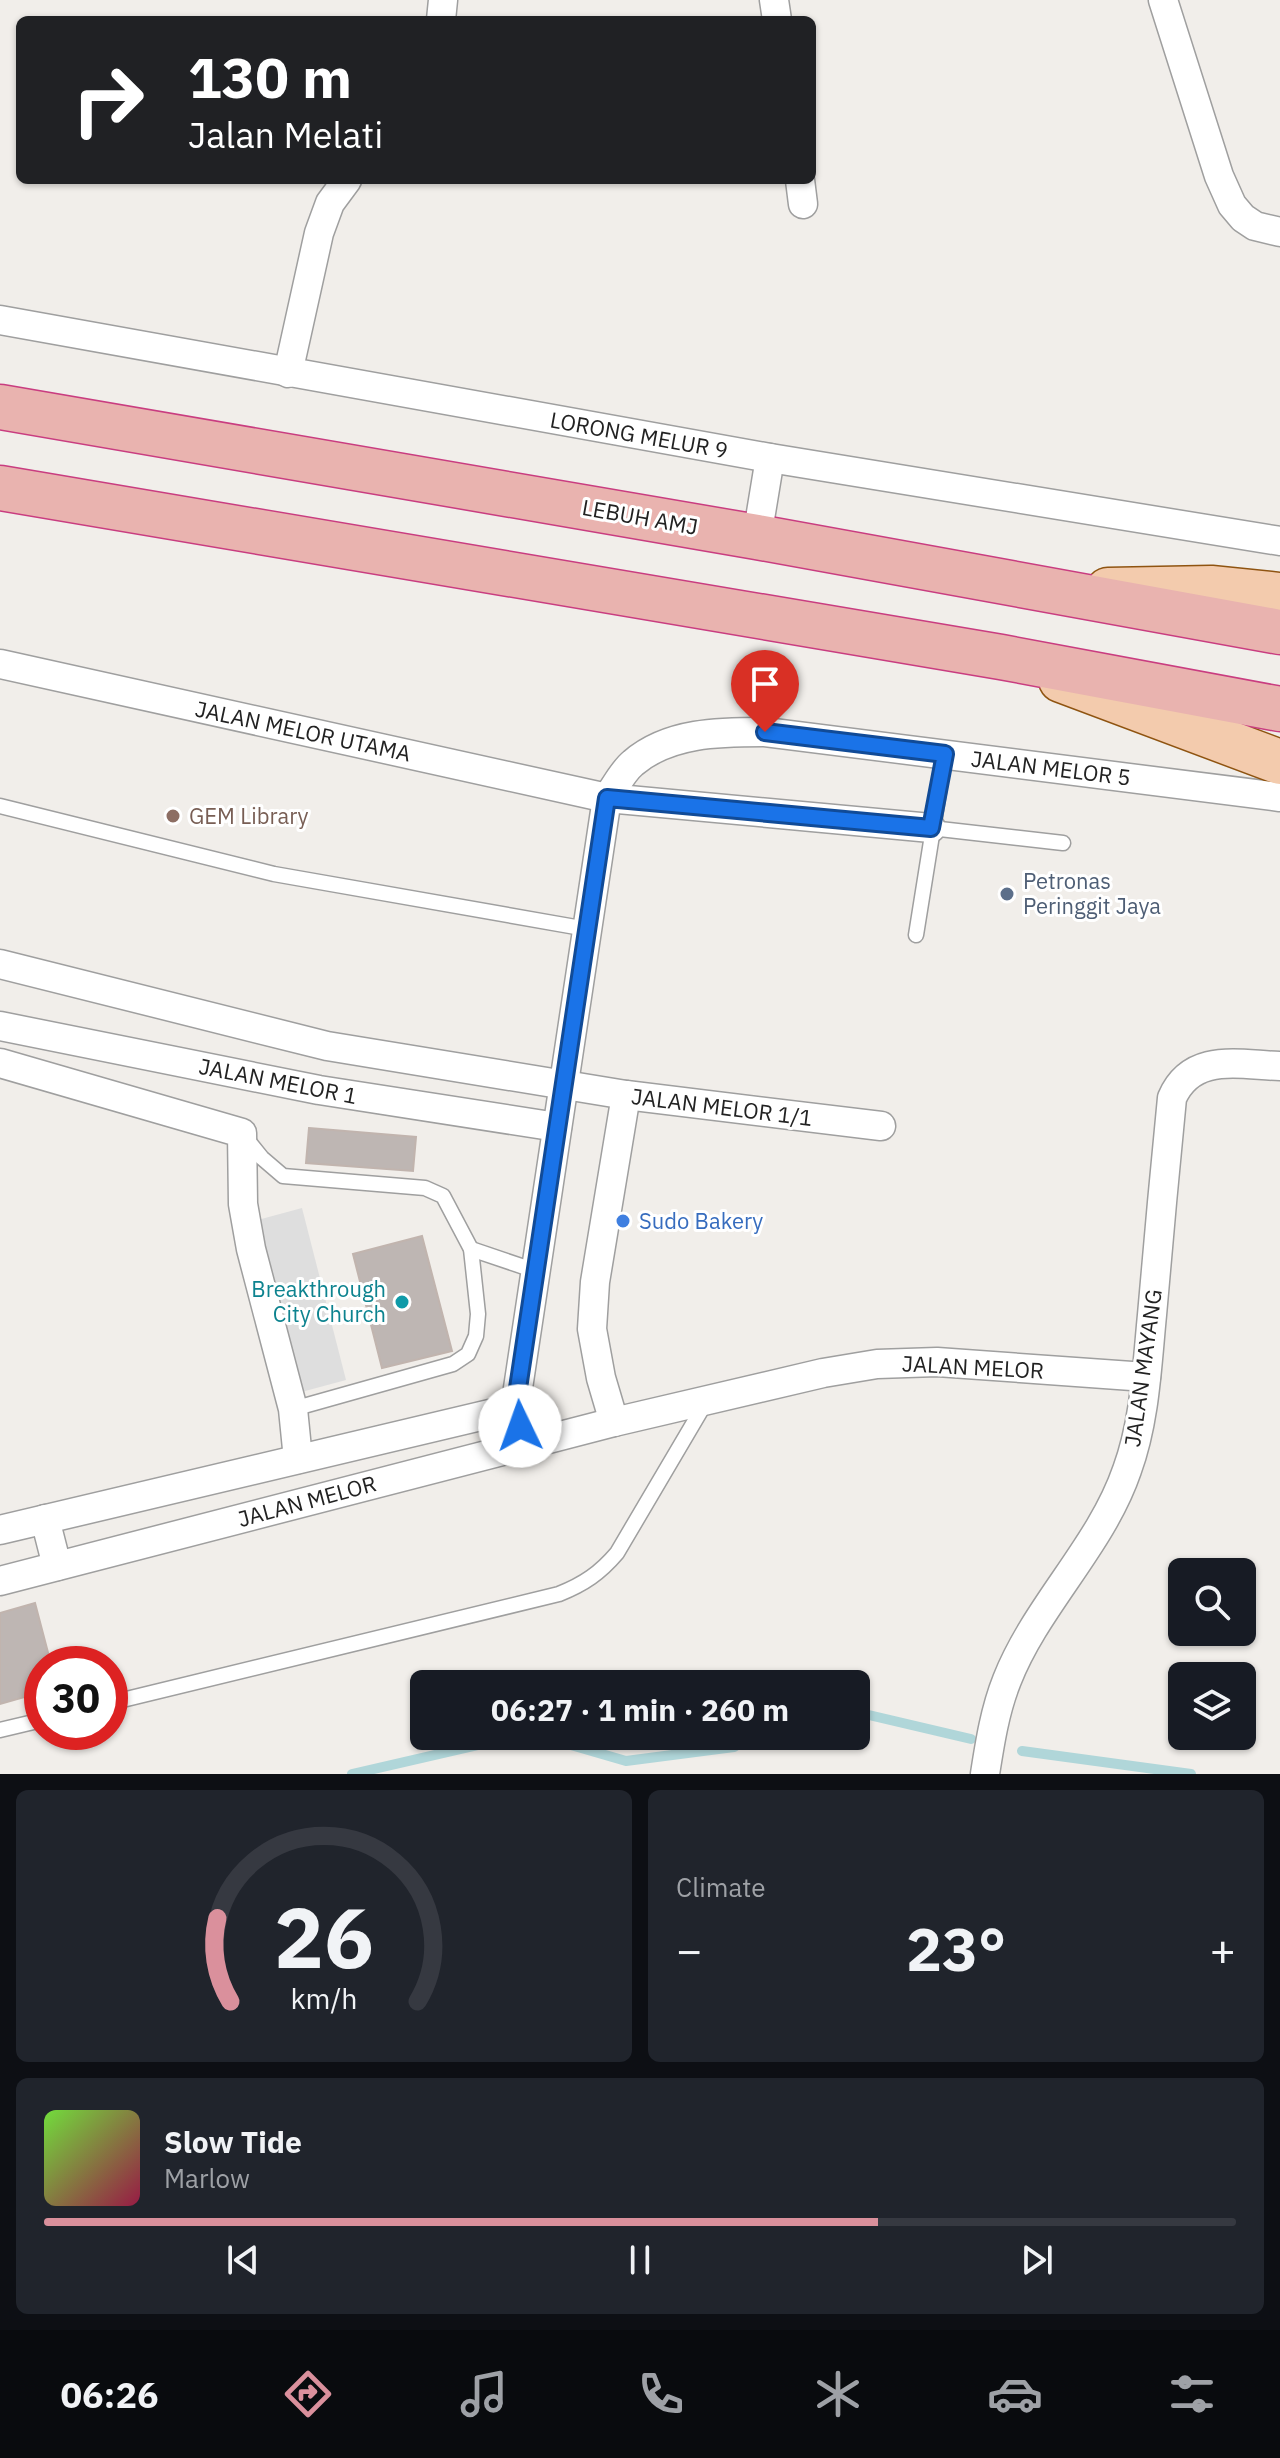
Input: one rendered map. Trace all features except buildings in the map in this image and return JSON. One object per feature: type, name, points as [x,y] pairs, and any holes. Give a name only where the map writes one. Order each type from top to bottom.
[{"type":"highway","name":"LEBUH AMJ","points":[[0,407],[757,537],[1280,632]]},
{"type":"highway","points":[[0,488],[1001,657],[1280,709]]},
{"type":"main road","points":[[1058,591],[1211,588],[1280,595]]},
{"type":"main road","points":[[1001,657],[1280,762]]},
{"type":"street","points":[[1163,0],[1219,176],[1232,205],[1255,226],[1280,232]]},
{"type":"street","points":[[288,373],[319,233],[330,203],[344,184]]},
{"type":"street","name":"LORONG MELUR 9","points":[[0,320],[770,458],[1280,541]]},
{"type":"street","points":[[757,537],[770,458]]},
{"type":"street","name":"JALAN MELOR UTAMA","points":[[0,664],[607,798],[931,828]]},
{"type":"street","name":"JALAN MELOR 5","points":[[607,798],[632,763],[667,742],[716,732],[765,732],[1280,797]]},
{"type":"street","points":[[525,1445],[515,1408],[607,798]]},
{"type":"street","name":"JALAN MELOR 1/1","points":[[0,964],[327,1046],[626,1095],[881,1126]]},
{"type":"street","name":"JALAN MELOR 1","points":[[0,1026],[319,1090],[557,1127]]},
{"type":"street","points":[[0,1063],[242,1133],[243,1204],[251,1249],[293,1409],[298,1459]]},
{"type":"street","name":"JALAN MAYANG","points":[[985,1774],[993,1728],[1007,1679],[1026,1641],[1115,1503],[1132,1455],[1146,1377],[1172,1098],[1178,1084],[1192,1071],[1213,1064],[1280,1066]]},
{"type":"street","points":[[614,1422],[601,1378],[592,1329],[595,1282],[626,1095]]},
{"type":"street","name":"JALAN MELOR","points":[[0,1581],[614,1422],[823,1373],[877,1364],[937,1362],[1146,1377]]},
{"type":"street","name":"JALAN MELOR","points":[[0,1530],[515,1408]]},
{"type":"street","points":[[45,1519],[57,1566]]},
{"type":"lane","points":[[916,935],[945,754]]},
{"type":"lane","points":[[0,806],[274,874],[587,929]]},
{"type":"lane","points":[[931,828],[1063,843]]},
{"type":"lane","points":[[242,1133],[262,1158],[283,1176],[425,1188],[443,1196],[471,1249],[478,1314],[476,1336],[468,1354],[453,1364],[293,1409]]},
{"type":"lane","points":[[471,1249],[536,1271]]},
{"type":"lane","points":[[128,1699],[559,1594],[579,1586],[602,1571],[617,1553],[706,1402]]},
{"type":"lane","points":[[0,1730],[24,1724]]},
{"type":"shaded area","points":[[302,1208],[346,1380],[294,1394],[250,1222]]},
{"type":"waterway","points":[[870,1715],[971,1739]]},
{"type":"waterway","points":[[352,1774],[456,1750]]},
{"type":"waterway","points":[[588,1750],[626,1761],[711,1750]]},
{"type":"waterway","points":[[1022,1751],[1191,1774]]},
{"type":"place","name":"GEM Library","points":[[173,816]]},
{"type":"place","name":"Petronas Peringgit Jaya","points":[[1007,894]]},
{"type":"place","name":"Sudo Bakery","points":[[623,1221]]},
{"type":"place","name":"Breakthrough City Church","points":[[402,1302]]},
{"type":"route","points":[[520,1426],[515,1408],[607,798],[931,828],[945,754],[765,732]]}]
